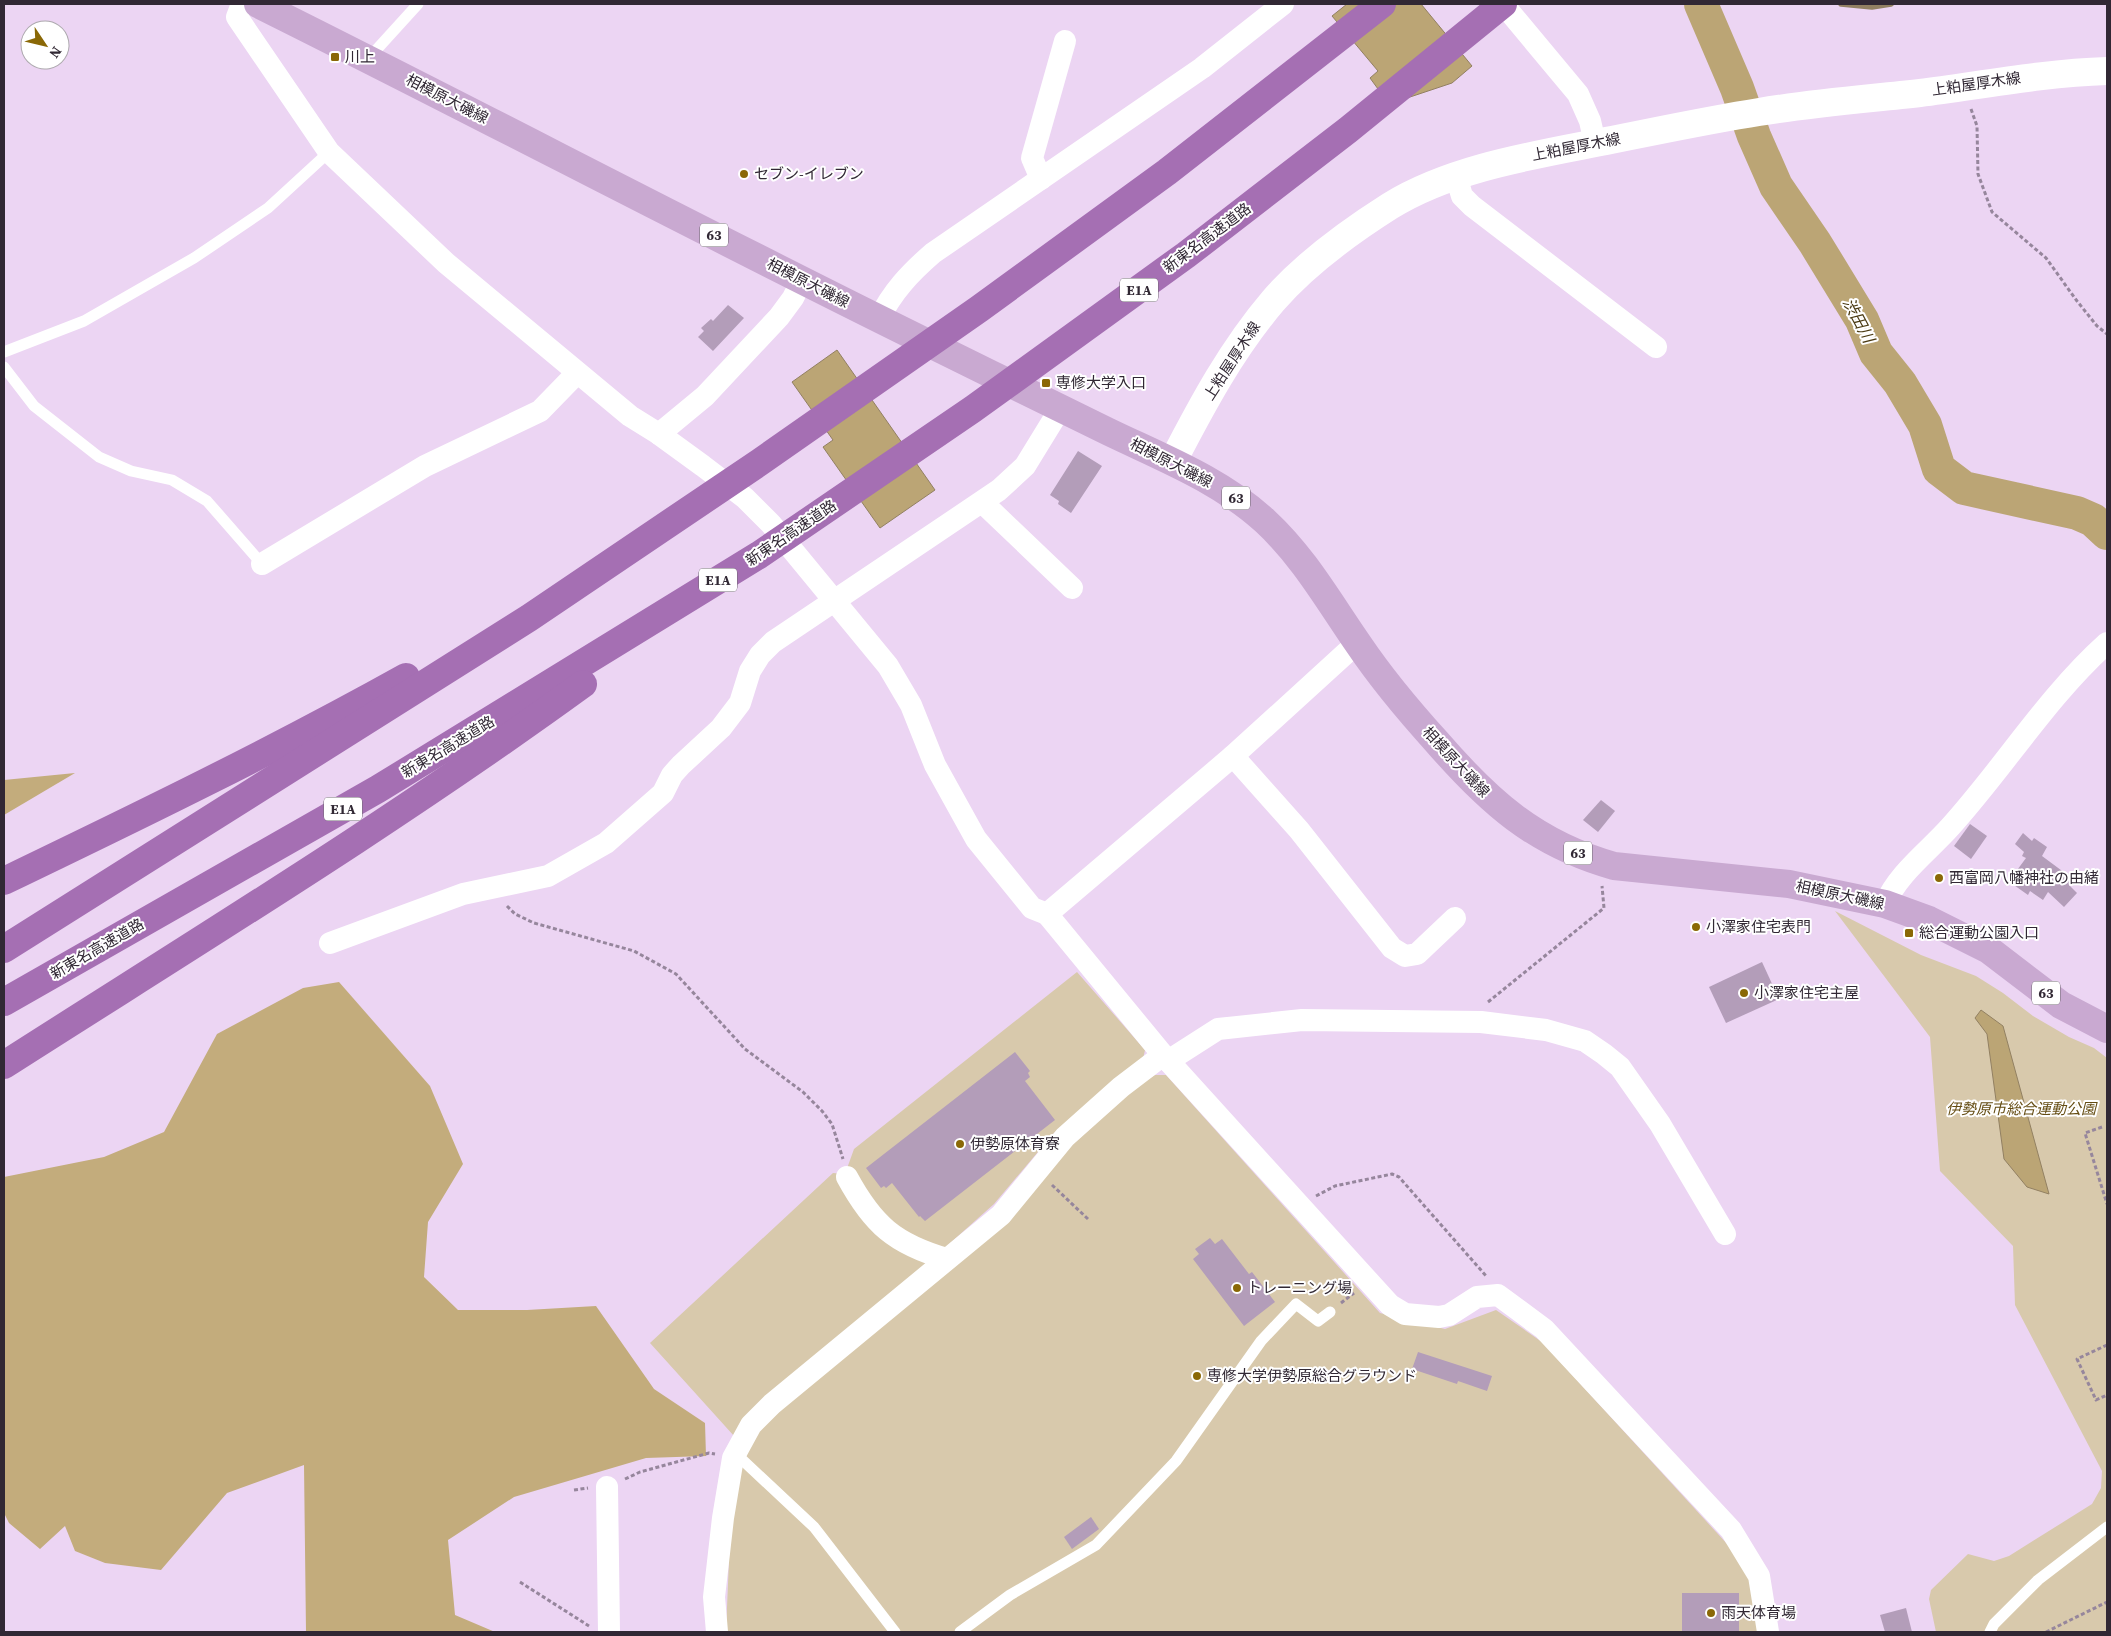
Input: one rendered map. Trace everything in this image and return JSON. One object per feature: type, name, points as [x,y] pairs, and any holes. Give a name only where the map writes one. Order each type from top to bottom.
[{"type":"highway","points":[[4,949],[420,687],[636,541],[678,510],[760,462],[979,309],[1167,172],[1382,4]]},
{"type":"highway","name":"新東名高速道路","points":[[4,1002],[378,789],[680,608],[973,409],[1186,255],[1348,130],[1503,4]]},
{"type":"highway","points":[[4,881],[93,839],[278,745],[401,679],[636,541]]},
{"type":"highway","points":[[4,1065],[448,779],[680,608]]},
{"type":"main road","name":"相模原大磯線","points":[[258,4],[878,319],[1173,461],[1224,489],[1262,517],[1291,546],[1385,682],[1470,780],[1502,810],[1548,840],[1600,862],[1653,871],[1790,884],[1885,904],[1929,920],[1989,950],[2061,1005],[2107,1029]]},
{"type":"main road","name":"上粕屋厚木線","points":[[1173,461],[1198,413],[1238,346],[1274,300],[1313,263],[1368,221],[1392,205],[1456,176],[1528,156],[1763,111],[1964,87],[2033,76],[2107,71]]},
{"type":"street","points":[[242,4],[238,16],[330,152],[446,263],[630,416],[659,434],[745,498],[771,524],[888,666],[911,705],[935,765],[976,839],[1032,908],[1047,914],[1166,1058],[1390,1306],[1405,1314],[1439,1317],[1449,1315],[1476,1297],[1498,1295],[1544,1329],[1731,1530],[1759,1576],[1768,1632]]},
{"type":"street","points":[[878,319],[888,300],[908,275],[926,259],[1202,68],[1283,4]]},
{"type":"street","points":[[1503,4],[1578,94],[1590,121],[1595,143]]},
{"type":"street","points":[[1041,179],[1032,158],[1065,41]]},
{"type":"street","points":[[1456,176],[1462,196],[1472,206],[1656,346]]},
{"type":"street","points":[[659,434],[705,396],[778,317],[793,298],[802,280]]},
{"type":"street","points":[[262,564],[425,466],[540,411],[577,373]]},
{"type":"street","points":[[330,943],[463,894],[548,876],[606,843],[662,793],[680,765],[722,728],[740,703],[750,671],[760,655],[773,642],[982,502],[1025,466],[1060,408]]},
{"type":"street","points":[[982,502],[1061,585]]},
{"type":"street","points":[[1047,914],[1233,756],[1357,643]]},
{"type":"street","points":[[1885,904],[1892,888],[1951,826],[1999,769],[2052,700],[2085,663],[2107,643]]},
{"type":"street","points":[[1233,756],[1300,830],[1392,948],[1405,956],[1417,954],[1455,918]]},
{"type":"street","points":[[717,1632],[714,1596],[723,1518],[734,1456],[751,1424],[772,1404],[1001,1215],[1065,1137],[1121,1087],[1166,1058],[1218,1029],[1302,1020],[1481,1022],[1546,1030],[1584,1041],[1604,1054],[1620,1068],[1660,1124],[1725,1234]]},
{"type":"street","points":[[847,1177],[860,1200],[877,1222],[906,1245],[947,1259]]},
{"type":"street","points":[[607,1487],[609,1631]]},
{"type":"lane","points":[[368,59],[418,4]]},
{"type":"lane","points":[[4,352],[84,321],[194,258],[268,208],[330,152]]},
{"type":"lane","points":[[4,368],[34,406],[99,456],[131,471],[172,480],[207,501],[262,564]]},
{"type":"lane","points":[[960,1632],[1010,1595],[1096,1545],[1176,1461],[1261,1340],[1296,1304],[1318,1321],[1330,1312]]},
{"type":"lane","points":[[734,1456],[814,1527],[896,1632]]},
{"type":"lane","points":[[1990,1632],[1994,1624],[2038,1580],[2107,1527]]},
{"type":"path","points":[[1964,87],[1977,126],[1978,174],[1992,212],[2046,258],[2097,326],[2107,334]]},
{"type":"path","points":[[1464,1022],[1604,908],[1600,862]]},
{"type":"path","points":[[503,886],[506,904],[514,914],[534,923],[634,951],[676,974],[745,1049],[804,1092],[822,1111],[832,1124],[847,1177]]},
{"type":"path","points":[[2102,1128],[2086,1133],[2107,1204]]},
{"type":"path","points":[[1037,1171],[1088,1219]]},
{"type":"path","points":[[1300,1205],[1335,1186],[1392,1174],[1399,1177],[1498,1288],[1498,1295]]},
{"type":"path","points":[[1330,1312],[1368,1282]]},
{"type":"path","points":[[2107,1345],[2077,1359],[2096,1400],[2107,1395]]},
{"type":"path","points":[[574,1490],[607,1487],[640,1472],[709,1453],[734,1456]]},
{"type":"path","points":[[520,1582],[596,1631],[609,1631]]},
{"type":"path","points":[[2046,1632],[2107,1602]]},
{"type":"green space","name":"伊勢原市総合運動公園","points":[[1835,911],[1921,955],[1976,976],[2003,993],[2033,1016],[2069,1037],[2094,1048],[2107,1058],[2107,1632],[1936,1632],[1929,1599],[1931,1590],[1968,1554],[1994,1561],[2009,1556],[2092,1504],[2101,1488],[2102,1471],[2015,1305],[2013,1246],[1940,1171],[1930,1037]]},
{"type":"green space","points":[[1077,972],[1145,1050],[1143,1059],[1054,1133],[994,1204],[734,1436],[650,1343],[833,1173],[845,1174],[854,1149]]},
{"type":"green space","name":"専修大学伊勢原総合グラウンド","points":[[1155,1075],[1166,1075],[1380,1313],[1445,1329],[1496,1310],[1542,1342],[1740,1558],[1753,1582],[1761,1632],[726,1632],[731,1511],[741,1467],[758,1431],[1138,1085]]},
{"type":"shaded area","points":[[1347,4],[1421,4],[1472,66],[1452,83],[1389,104],[1370,78],[1378,71],[1332,16]]},
{"type":"shaded area","points":[[837,350],[935,490],[880,528],[823,447],[833,440],[792,382]]},
{"type":"shaded area","points":[[75,773],[4,815],[4,780]]},
{"type":"shaded area","points":[[339,982],[430,1086],[463,1164],[428,1222],[424,1277],[458,1310],[527,1310],[596,1306],[654,1389],[705,1423],[706,1456],[646,1458],[514,1497],[448,1540],[455,1615],[495,1632],[306,1632],[304,1465],[227,1493],[161,1570],[105,1563],[75,1551],[65,1526],[40,1549],[9,1523],[4,1513],[4,1177],[104,1157],[164,1132],[217,1034],[303,988]]},
{"type":"shaded area","points":[[1981,1010],[2003,1026],[2049,1194],[2027,1187],[2004,1159],[1987,1034],[1975,1018]]},
{"type":"building","points":[[728,305],[744,318],[713,351],[698,337],[704,331],[701,328],[711,319],[713,321]]},
{"type":"building","points":[[1078,451],[1102,466],[1071,513],[1058,504],[1059,501],[1050,495]]},
{"type":"building","points":[[1601,800],[1615,811],[1598,832],[1583,820]]},
{"type":"building","points":[[1970,824],[1987,836],[1971,859],[1954,846]]},
{"type":"building","points":[[2023,833],[2032,841],[2034,838],[2047,847],[2042,856],[2073,879],[2069,885],[2077,893],[2064,907],[2048,892],[2043,900],[2030,891],[2028,895],[2011,883],[2014,879],[2012,877],[2026,858],[2022,856],[2024,852],[2015,844]]},
{"type":"building","name":"小澤家住宅主屋","points":[[1762,962],[1779,999],[1726,1023],[1709,987]]},
{"type":"building","name":"伊勢原体育寮","points":[[1015,1052],[1030,1071],[1028,1073],[1030,1077],[1025,1081],[1055,1120],[925,1221],[919,1217],[892,1183],[886,1188],[884,1186],[881,1188],[866,1168]]},
{"type":"building","name":"トレーニング場","points":[[1210,1238],[1215,1244],[1222,1239],[1249,1274],[1252,1272],[1275,1302],[1244,1326],[1193,1259],[1199,1254],[1195,1249]]},
{"type":"building","points":[[1418,1352],[1492,1376],[1487,1391],[1458,1381],[1457,1384],[1412,1369]]},
{"type":"building","points":[[1091,1517],[1099,1529],[1072,1549],[1064,1537]]},
{"type":"building","name":"雨天体育場","points":[[1682,1593],[1739,1593],[1739,1632],[1682,1632]]},
{"type":"building","points":[[1906,1608],[1912,1632],[1885,1632],[1880,1615]]},
{"type":"waterway","name":"渋田川","points":[[1701,4],[1776,186],[1815,243],[1862,320],[1876,353],[1900,383],[1925,425],[1939,469],[1964,488],[2077,513],[2093,520],[2107,533]]},
{"type":"waterway","points":[[1841,4],[1872,7],[1891,4]]},
{"type":"place","name":"川上","points":[[335,57]]},
{"type":"place","name":"セブン-イレブン","points":[[744,174]]},
{"type":"place","name":"専修大学入口","points":[[1046,383]]},
{"type":"place","name":"西富岡八幡神社の由緒","points":[[1939,878]]},
{"type":"place","name":"小澤家住宅表門","points":[[1696,927]]},
{"type":"place","name":"総合運動公園入口","points":[[1909,933]]},
{"type":"place","name":"小澤家住宅主屋","points":[[1744,993]]},
{"type":"place","name":"伊勢原体育寮","points":[[960,1144]]},
{"type":"place","name":"トレーニング場","points":[[1237,1288]]},
{"type":"place","name":"専修大学伊勢原総合グラウンド","points":[[1197,1376]]},
{"type":"place","name":"雨天体育場","points":[[1711,1613]]}]
